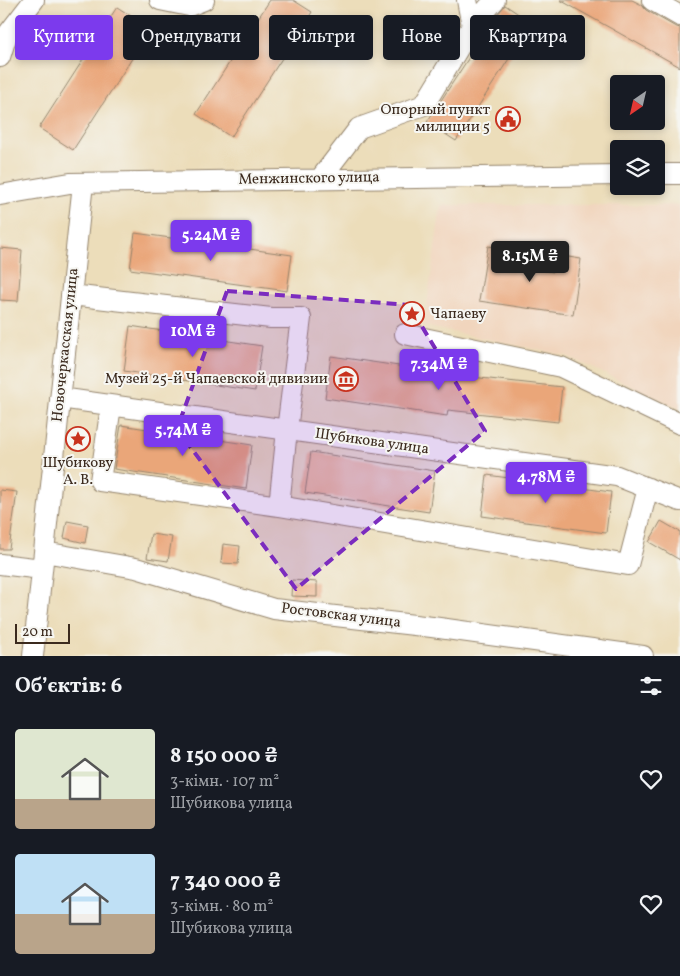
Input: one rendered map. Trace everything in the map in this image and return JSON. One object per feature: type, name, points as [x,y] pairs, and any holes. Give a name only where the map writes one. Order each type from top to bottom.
[{"type":"street","points":[[0,57],[8,35],[34,0]]},
{"type":"street","points":[[160,0],[189,6],[204,0]]},
{"type":"street","points":[[467,0],[470,16]]},
{"type":"street","points":[[482,15],[495,0]]},
{"type":"street","points":[[652,0],[680,16]]},
{"type":"street","points":[[320,179],[359,128],[424,104],[470,29]]},
{"type":"street","points":[[665,174],[680,174]]},
{"type":"street","name":"Менжинского улица","points":[[0,196],[83,182],[610,175]]},
{"type":"street","name":"Новочеркасская улица","points":[[33,656],[83,182]]},
{"type":"street","points":[[71,295],[271,318],[300,318],[279,506]]},
{"type":"street","points":[[405,334],[561,367],[680,424]]},
{"type":"street","name":"Шубикова улица","points":[[60,398],[617,476],[680,501]]},
{"type":"street","points":[[111,406],[100,481],[279,506],[628,566],[648,488]]},
{"type":"street","name":"Ростовская улица","points":[[0,564],[43,561],[136,568],[274,609],[432,627],[643,656]]},
{"type":"highlighted area","points":[[227,291],[409,305],[485,431],[296,589],[177,429]]},
{"type":"shaded area","points":[[441,205],[680,205],[680,409],[567,356],[424,326]]},
{"type":"building","points":[[270,0],[293,0],[312,12],[310,15],[269,15],[269,60],[281,60],[231,137],[196,114],[231,60],[259,60],[259,17]]},
{"type":"building","points":[[560,0],[632,0],[642,5],[646,10],[680,28],[680,67]]},
{"type":"building","points":[[505,5],[520,15],[497,15]]},
{"type":"building","points":[[117,7],[129,15],[123,15],[123,60],[131,60],[73,150],[39,128],[83,60],[113,60],[112,15]]},
{"type":"building","points":[[470,56],[470,60],[508,60],[456,141],[427,122]]},
{"type":"building","points":[[135,233],[292,255],[287,291],[130,269]]},
{"type":"building","points":[[488,246],[512,250],[510,265],[553,272],[556,255],[581,259],[573,315],[479,301]]},
{"type":"building","points":[[0,248],[22,250],[18,301],[0,300]]},
{"type":"building","points":[[130,326],[262,346],[255,391],[124,371]]},
{"type":"building","points":[[331,356],[453,375],[562,387],[558,422],[448,410],[447,416],[325,398]]},
{"type":"building","points":[[121,425],[252,445],[246,489],[114,469]]},
{"type":"building","points":[[311,452],[435,471],[429,512],[305,493]]},
{"type":"building","points":[[487,475],[611,492],[606,533],[482,516]]},
{"type":"building","points":[[0,490],[17,492],[9,549],[0,549]]},
{"type":"building","points":[[67,521],[88,525],[85,543],[64,538]]},
{"type":"building","points":[[661,521],[680,532],[680,560],[649,542]]},
{"type":"building","points":[[151,534],[172,537],[168,561],[147,558]]},
{"type":"building","points":[[223,544],[240,546],[238,564],[221,563]]},
{"type":"building","points":[[292,580],[317,582],[317,597],[291,596]]},
{"type":"place","name":"Опорный пункт милиции 5","points":[[508,119]]},
{"type":"place","name":"Чапаеву","points":[[412,314]]},
{"type":"place","name":"Музей 25-й Чапаевской дивизии","points":[[346,379]]},
{"type":"place","name":"Шубикову А. В.","points":[[78,439]]}]
